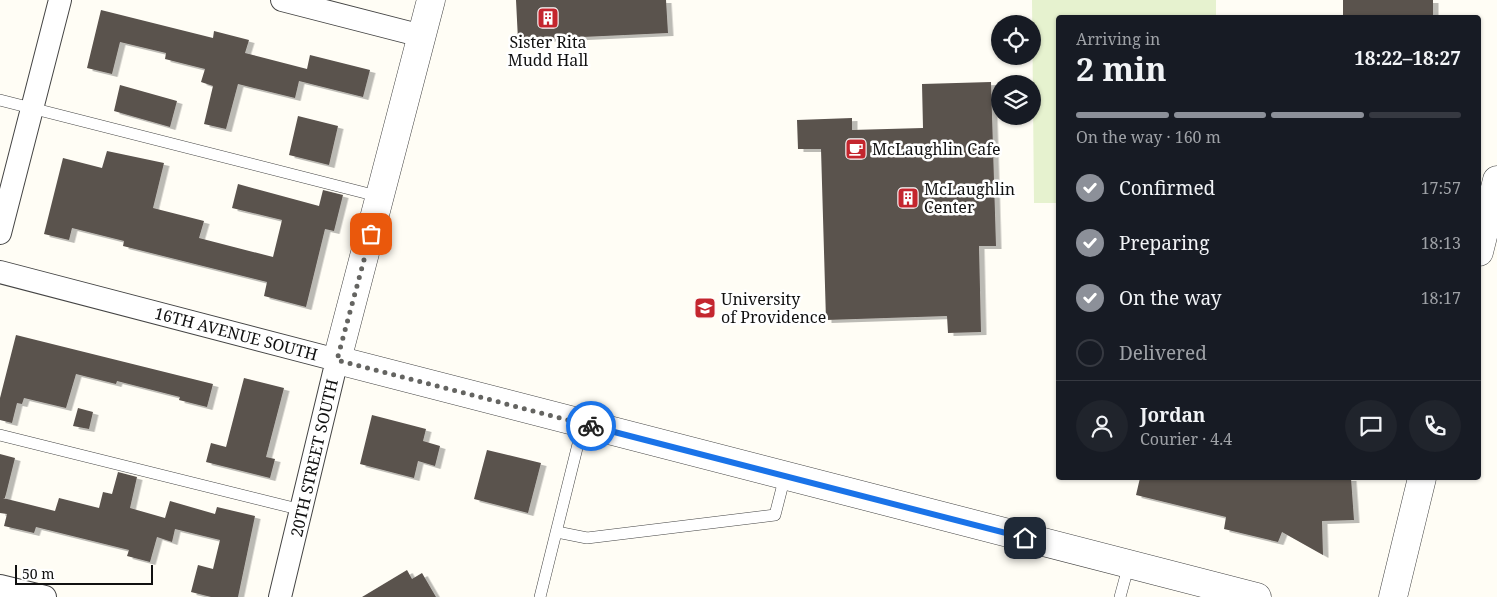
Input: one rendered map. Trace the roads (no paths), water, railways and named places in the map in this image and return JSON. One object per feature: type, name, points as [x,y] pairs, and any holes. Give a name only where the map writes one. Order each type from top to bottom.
[{"type":"street","points":[[0,233],[60,0]]},
{"type":"street","points":[[282,0],[422,36]]},
{"type":"street","name":"20TH STREET SOUTH","points":[[280,597],[337,360],[431,0]]},
{"type":"street","points":[[1481,244],[1497,180]]},
{"type":"street","name":"16TH AVENUE SOUTH","points":[[0,272],[1257,597]]},
{"type":"street","points":[[1393,597],[1422,480]]},
{"type":"street","points":[[0,586],[45,597]]},
{"type":"lane","points":[[0,100],[381,197]]},
{"type":"lane","points":[[540,597],[584,424]]},
{"type":"lane","points":[[0,434],[302,510]]},
{"type":"lane","points":[[556,532],[587,538],[775,514],[785,475]]},
{"type":"lane","points":[[1120,597],[1129,564]]},
{"type":"place","name":"Sister Rita Mudd Hall","points":[[548,18]]},
{"type":"place","name":"McLaughlin Cafe","points":[[856,149]]},
{"type":"place","name":"McLaughlin Center","points":[[908,198]]},
{"type":"place","name":"University of Providence","points":[[705,308]]}]
